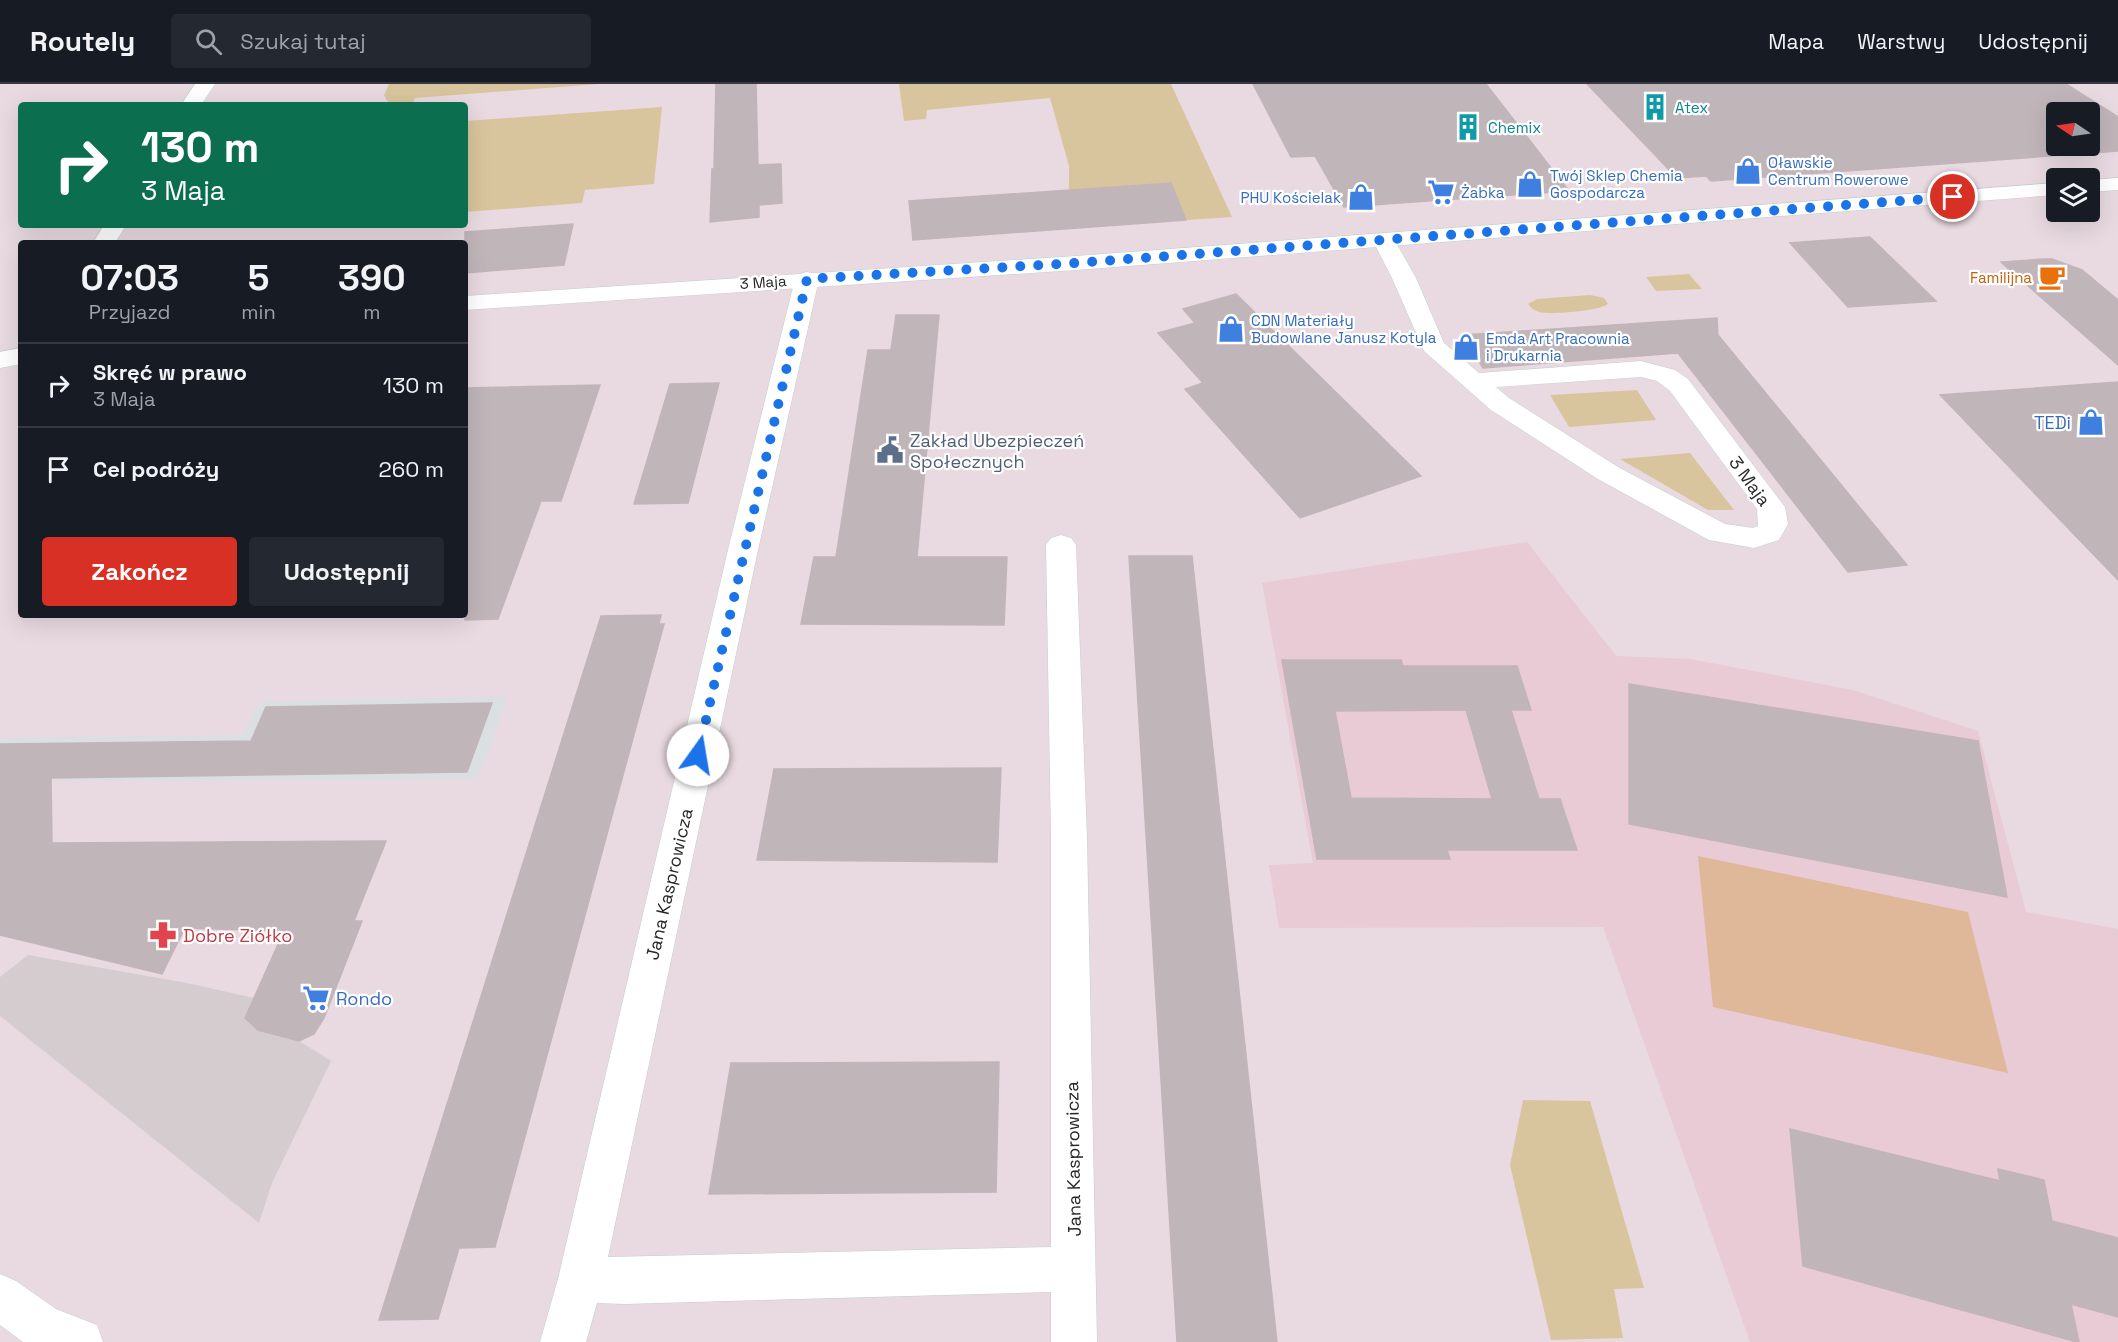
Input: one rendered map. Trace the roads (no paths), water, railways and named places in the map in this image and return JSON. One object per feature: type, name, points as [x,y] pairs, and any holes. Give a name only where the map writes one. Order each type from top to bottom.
[{"type":"street","points":[[193,102],[205,84]]},
{"type":"street","points":[[2100,185],[2118,184]]},
{"type":"street","name":"3 Maja","points":[[468,303],[1384,241],[2046,190]]},
{"type":"street","name":"3 Maja","points":[[1384,241],[1404,278],[1433,346],[1472,381],[1500,404],[1563,446],[1709,528],[1730,536],[1754,538],[1769,533],[1773,529],[1771,507],[1679,385],[1666,375],[1636,369],[1472,381]]},
{"type":"street","name":"Jana Kasprowicza","points":[[563,1342],[581,1279],[743,550],[807,279]]},
{"type":"street","points":[[0,360],[18,357]]},
{"type":"street","name":"Jana Kasprowicza","points":[[1061,545],[1069,838],[1074,1342]]},
{"type":"street","points":[[581,1279],[624,1281],[1074,1269]]},
{"type":"street","points":[[0,1297],[56,1337]]},
{"type":"place","name":"Atex","points":[[1655,107]]},
{"type":"place","name":"Chemix","points":[[1468,127]]},
{"type":"place","name":"Oławskie Centrum Rowerowe","points":[[1748,171]]},
{"type":"place","name":"Twój Sklep Chemia Gospodarcza","points":[[1530,184]]},
{"type":"place","name":"Żabka","points":[[1441,192]]},
{"type":"place","name":"PHU Kościelak","points":[[1361,197]]},
{"type":"place","name":"Familijna","points":[[2052,277]]},
{"type":"place","name":"CDN Materiały Budowlane Janusz Kotyla","points":[[1231,329]]},
{"type":"place","name":"Emda Art Pracownia i Drukarnia","points":[[1466,347]]},
{"type":"place","name":"TEDi","points":[[2091,422]]},
{"type":"place","name":"Zakład Ubezpieczeń Społecznych","points":[[890,450]]},
{"type":"place","name":"Dobre Ziółko","points":[[163,935]]},
{"type":"place","name":"Rondo","points":[[316,998]]}]
